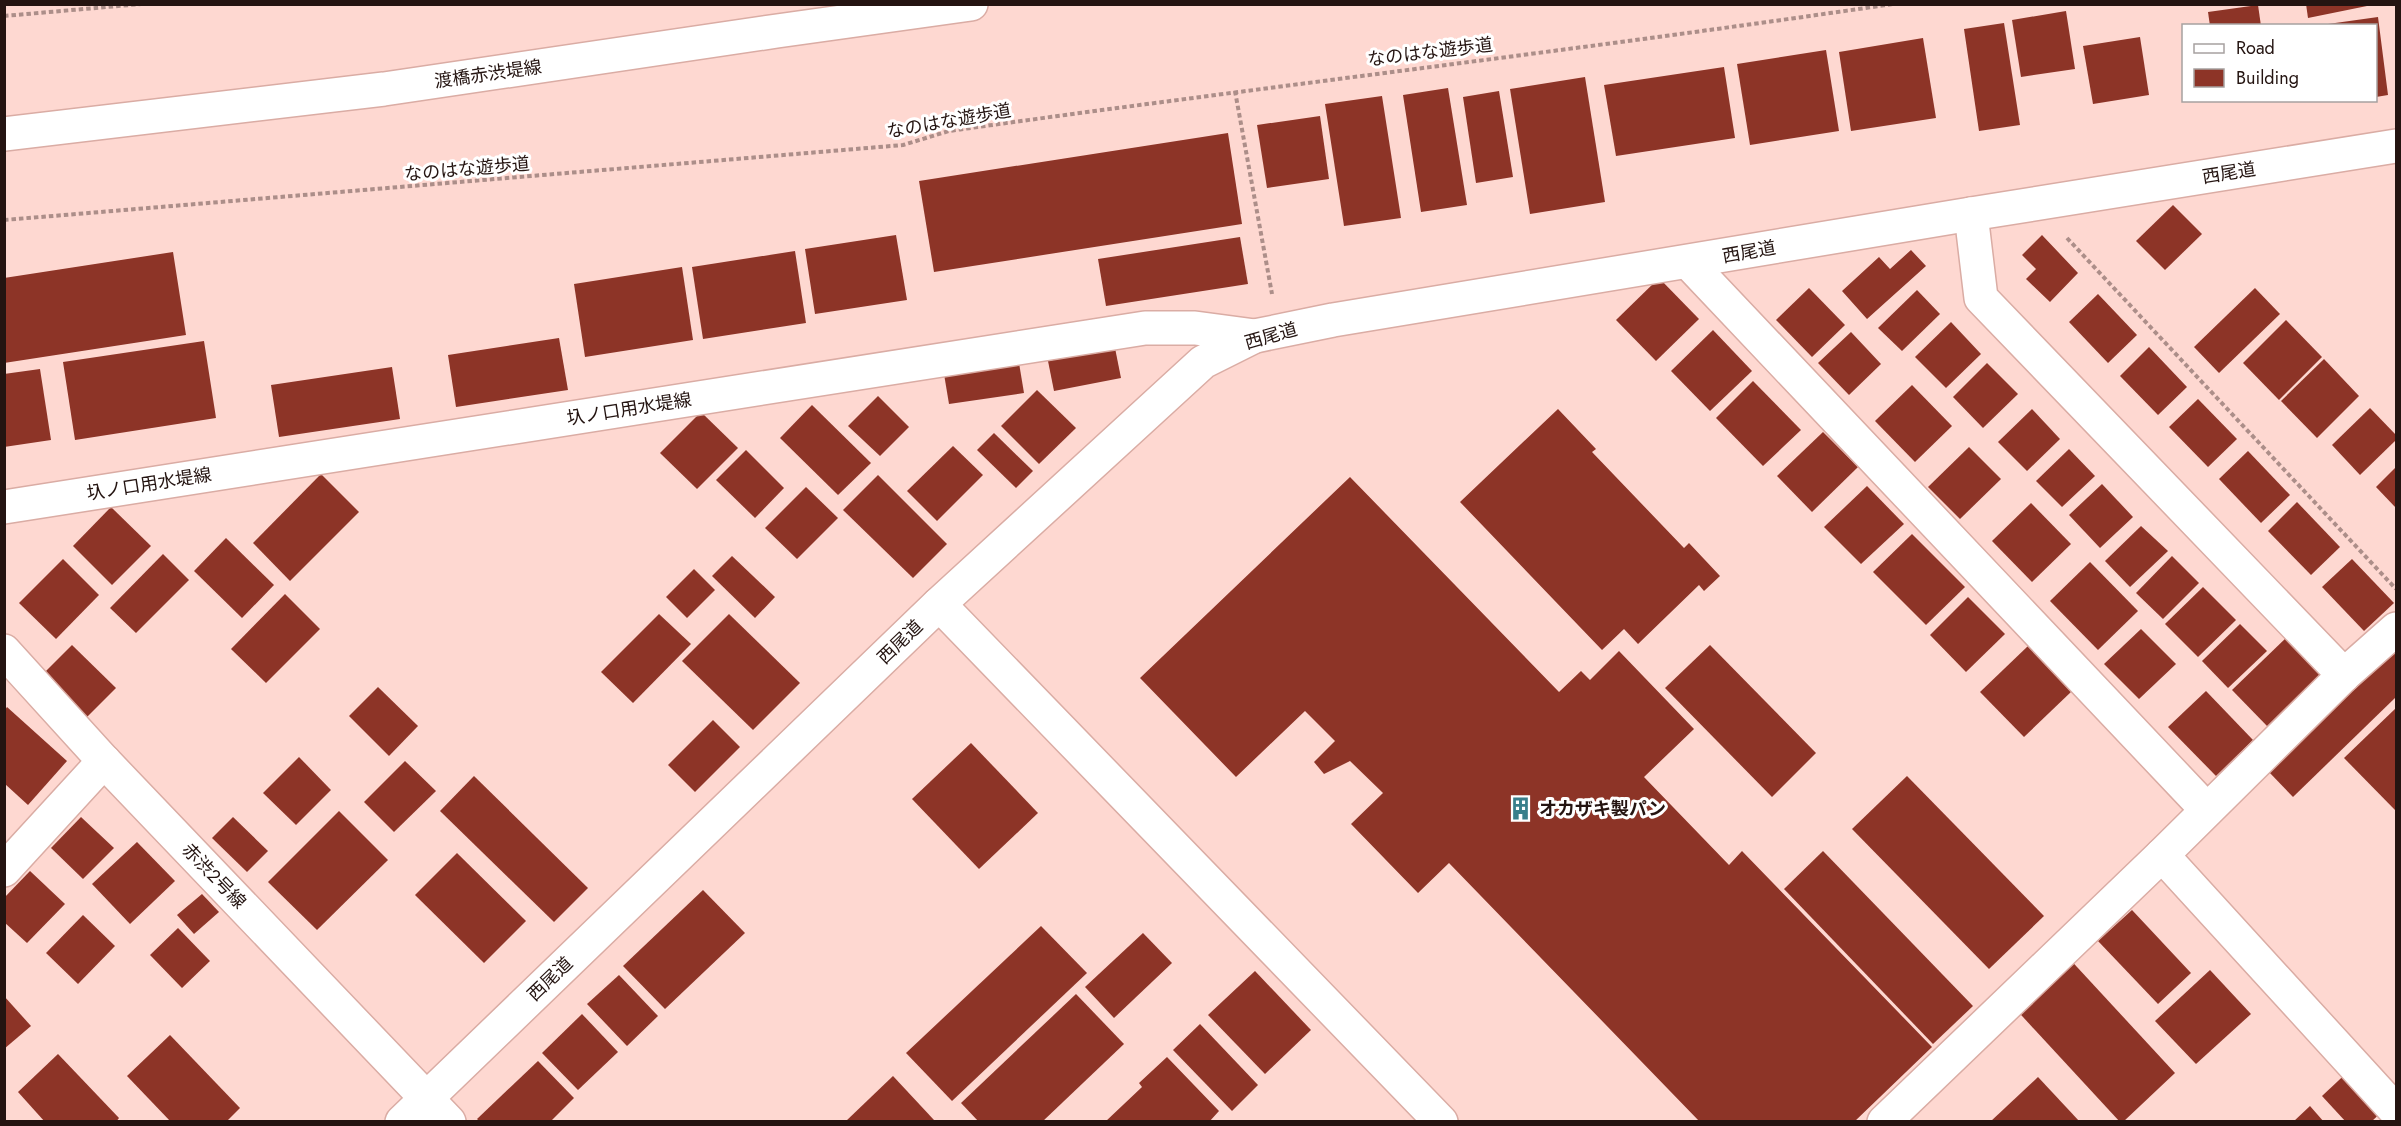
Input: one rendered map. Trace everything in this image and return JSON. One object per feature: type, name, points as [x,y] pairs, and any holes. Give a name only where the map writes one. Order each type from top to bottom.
[{"type":"street","name":"渡橋赤渋堤線","points":[[4,134],[384,89],[971,4]]},
{"type":"street","name":"西尾道","points":[[402,1122],[939,604],[1203,362],[1255,336],[1333,320],[2397,146]]},
{"type":"street","points":[[1971,214],[1981,298],[2344,675]]},
{"type":"street","points":[[1688,262],[2207,810]]},
{"type":"street","name":"圦ノ口用水堤線","points":[[4,507],[1145,328],[1195,328],[1255,336]]},
{"type":"street","points":[[939,604],[1441,1122]]},
{"type":"street","points":[[1884,1122],[2162,855],[2344,675],[2397,629]]},
{"type":"street","name":"赤渋2号線","points":[[8,664],[104,761],[449,1122]]},
{"type":"street","points":[[4,870],[104,761]]},
{"type":"street","points":[[2162,855],[2397,1111]]},
{"type":"path","points":[[4,16],[141,4]]},
{"type":"path","name":"なのはな遊歩道","points":[[4,220],[903,145],[949,131],[1235,91],[1747,26],[1893,4]]},
{"type":"path","points":[[1235,91],[1272,296]]},
{"type":"path","points":[[2034,204],[2397,589]]},
{"type":"building","points":[[2306,4],[2367,4],[2367,6],[2308,18]]},
{"type":"building","points":[[2258,5],[2261,24],[2210,24],[2208,12]]},
{"type":"building","points":[[2066,11],[2075,69],[2021,77],[2012,20]]},
{"type":"building","points":[[2378,17],[2388,95],[2377,97],[2377,24],[2328,24]]},
{"type":"building","points":[[2004,23],[2020,125],[1979,131],[1964,29]]},
{"type":"building","points":[[2140,37],[2149,95],[2093,104],[2083,46]]},
{"type":"building","points":[[1923,38],[1936,118],[1851,131],[1839,52]]},
{"type":"building","points":[[1826,50],[1839,131],[1750,145],[1737,64]]},
{"type":"building","points":[[1724,67],[1735,138],[1616,156],[1604,85]]},
{"type":"building","points":[[1585,77],[1605,202],[1530,214],[1510,89]]},
{"type":"building","points":[[1448,88],[1467,205],[1421,212],[1403,95]]},
{"type":"building","points":[[1499,91],[1513,177],[1476,183],[1463,97]]},
{"type":"building","points":[[1382,96],[1401,218],[1344,226],[1325,104]]},
{"type":"building","points":[[1320,116],[1329,179],[1267,188],[1257,125]]},
{"type":"building","points":[[1228,133],[1242,224],[934,272],[919,181]]},
{"type":"building","points":[[2173,205],[2202,234],[2165,270],[2136,241]]},
{"type":"building","points":[[896,235],[907,300],[815,314],[805,249]]},
{"type":"building","points":[[2042,235],[2078,273],[2050,302],[2026,279],[2036,269],[2022,255]]},
{"type":"building","points":[[1240,237],[1248,284],[1106,306],[1098,259]]},
{"type":"building","points":[[1911,250],[1926,266],[1867,319],[1842,291],[1879,257],[1890,269]]},
{"type":"building","points":[[795,251],[806,323],[703,339],[692,267]]},
{"type":"building","points":[[173,252],[186,335],[4,363],[4,278]]},
{"type":"building","points":[[682,267],[693,340],[585,357],[574,284]]},
{"type":"building","points":[[1659,278],[1699,319],[1656,361],[1616,320]]},
{"type":"building","points":[[1809,288],[1845,325],[1812,357],[1776,320]]},
{"type":"building","points":[[2255,288],[2280,314],[2219,373],[2194,347]]},
{"type":"building","points":[[1917,290],[1940,314],[1902,351],[1878,328]]},
{"type":"building","points":[[2098,294],[2137,335],[2108,363],[2069,322]]},
{"type":"building","points":[[2286,320],[2322,357],[2279,400],[2243,363]]},
{"type":"building","points":[[1951,322],[1981,354],[1946,388],[1915,357]]},
{"type":"building","points":[[1713,330],[1752,371],[1710,411],[1671,371]]},
{"type":"building","points":[[1851,332],[1881,364],[1849,395],[1818,363]]},
{"type":"building","points":[[559,338],[568,390],[456,407],[448,355]]},
{"type":"building","points":[[204,341],[216,418],[75,440],[63,362]]},
{"type":"building","points":[[2149,347],[2187,387],[2158,415],[2120,376]]},
{"type":"building","points":[[1115,348],[1121,378],[1054,391],[1048,361]]},
{"type":"building","points":[[2324,359],[2359,396],[2317,438],[2281,401]]},
{"type":"building","points":[[1019,363],[1024,393],[949,404],[944,374]]},
{"type":"building","points":[[1987,363],[2018,394],[1983,428],[1953,397]]},
{"type":"building","points":[[392,367],[400,419],[279,437],[271,385]]},
{"type":"building","points":[[40,369],[51,440],[4,447],[4,374]]},
{"type":"building","points":[[1753,381],[1801,430],[1763,466],[1716,418]]},
{"type":"building","points":[[1912,385],[1952,426],[1915,462],[1875,421]]},
{"type":"building","points":[[1037,390],[1076,428],[1039,464],[1001,426]]},
{"type":"building","points":[[878,396],[909,427],[880,456],[848,426]]},
{"type":"building","points":[[2198,399],[2237,439],[2208,467],[2169,427]]},
{"type":"building","points":[[812,405],[871,463],[838,495],[780,438]]},
{"type":"building","points":[[2370,408],[2396,435],[2396,440],[2360,475],[2332,445]]},
{"type":"building","points":[[1558,409],[1596,449],[1592,452],[1684,548],[1689,543],[1720,576],[1704,591],[1699,585],[1638,644],[1624,629],[1602,650],[1460,502]]},
{"type":"building","points":[[2032,409],[2060,439],[2027,471],[1998,442]]},
{"type":"building","points":[[701,412],[738,448],[697,489],[660,453]]},
{"type":"building","points":[[1823,432],[1858,467],[1812,512],[1777,476]]},
{"type":"building","points":[[994,433],[1033,471],[1016,488],[977,450]]},
{"type":"building","points":[[953,446],[983,475],[937,521],[907,491]]},
{"type":"building","points":[[1969,447],[2001,479],[1960,519],[1928,487]]},
{"type":"building","points":[[2069,449],[2095,476],[2062,507],[2036,481]]},
{"type":"building","points":[[746,450],[784,488],[755,518],[716,480]]},
{"type":"building","points":[[2248,451],[2290,495],[2261,523],[2219,479]]},
{"type":"building","points":[[2396,467],[2396,508],[2376,487]]},
{"type":"building","points":[[321,474],[359,512],[290,581],[253,543]]},
{"type":"building","points":[[878,475],[947,544],[913,578],[843,510]]},
{"type":"building","name":"オカザキ製パン","points":[[1350,477],[1559,692],[1581,671],[1590,680],[1619,651],[1694,729],[1644,777],[1729,865],[1742,851],[1932,1047],[1854,1122],[1700,1122],[1449,863],[1418,893],[1351,824],[1383,793],[1350,761],[1324,774],[1314,762],[1335,741],[1305,711],[1236,777],[1140,678]]},
{"type":"building","points":[[2102,484],[2133,517],[2100,548],[2069,515]]},
{"type":"building","points":[[1867,486],[1904,524],[1861,564],[1824,527]]},
{"type":"building","points":[[806,487],[838,518],[797,559],[765,528]]},
{"type":"building","points":[[2297,502],[2340,547],[2311,575],[2268,531]]},
{"type":"building","points":[[2031,503],[2071,544],[2032,582],[1992,541]]},
{"type":"building","points":[[111,507],[151,546],[112,585],[73,546]]},
{"type":"building","points":[[2141,526],[2168,551],[2130,587],[2105,561]]},
{"type":"building","points":[[1912,534],[1965,587],[1926,625],[1873,572]]},
{"type":"building","points":[[226,538],[274,585],[242,618],[194,571]]},
{"type":"building","points":[[163,554],[189,580],[136,633],[110,608]]},
{"type":"building","points":[[732,556],[775,597],[755,618],[712,576]]},
{"type":"building","points":[[2172,556],[2199,583],[2163,619],[2136,593]]},
{"type":"building","points":[[63,559],[99,595],[56,639],[19,603]]},
{"type":"building","points":[[2352,559],[2394,603],[2364,631],[2322,587]]},
{"type":"building","points":[[2090,562],[2138,611],[2098,650],[2050,601]]},
{"type":"building","points":[[694,569],[715,590],[687,618],[666,597]]},
{"type":"building","points":[[2203,587],[2236,620],[2198,657],[2165,624]]},
{"type":"building","points":[[285,594],[320,629],[266,683],[231,649]]},
{"type":"building","points":[[1968,597],[2005,634],[1966,672],[1930,635]]},
{"type":"building","points":[[659,614],[691,644],[633,703],[601,672]]},
{"type":"building","points":[[729,614],[800,683],[753,730],[682,661]]},
{"type":"building","points":[[2240,624],[2267,651],[2228,688],[2202,661]]},
{"type":"building","points":[[2141,629],[2176,664],[2139,699],[2104,664]]},
{"type":"building","points":[[2288,636],[2324,672],[2268,727],[2232,690]]},
{"type":"building","points":[[72,645],[116,688],[87,717],[43,674]]},
{"type":"building","points":[[1710,645],[1816,753],[1772,797],[1665,688]]},
{"type":"building","points":[[2028,646],[2072,691],[2024,737],[1980,692]]},
{"type":"building","points":[[2396,647],[2396,697],[2293,797],[2268,771]]},
{"type":"building","points":[[378,687],[418,726],[389,756],[349,716]]},
{"type":"building","points":[[2206,691],[2253,740],[2216,776],[2168,727]]},
{"type":"building","points":[[7,707],[67,761],[28,805],[5,784],[5,710]]},
{"type":"building","points":[[2396,708],[2396,809],[2395,810],[2344,758]]},
{"type":"building","points":[[713,720],[740,747],[695,792],[668,765]]},
{"type":"building","points":[[971,743],[1038,813],[979,869],[912,799]]},
{"type":"building","points":[[299,757],[331,790],[296,825],[263,793]]},
{"type":"building","points":[[405,761],[436,791],[394,832],[364,802]]},
{"type":"building","points":[[474,776],[588,888],[554,922],[440,811]]},
{"type":"building","points":[[1907,776],[2044,916],[1989,969],[1852,829]]},
{"type":"building","points":[[339,811],[388,860],[317,930],[268,882]]},
{"type":"building","points":[[81,817],[114,848],[83,879],[51,848]]},
{"type":"building","points":[[233,817],[268,851],[247,872],[212,838]]},
{"type":"building","points":[[137,842],[175,881],[130,924],[92,884]]},
{"type":"building","points":[[1823,851],[1973,1006],[1933,1044],[1784,889]]},
{"type":"building","points":[[457,853],[526,921],[484,963],[415,895]]},
{"type":"building","points":[[30,871],[65,904],[27,943],[4,922],[4,898]]},
{"type":"building","points":[[703,890],[745,933],[665,1009],[623,966]]},
{"type":"building","points":[[202,894],[219,912],[194,934],[177,915]]},
{"type":"building","points":[[2132,910],[2191,973],[2158,1004],[2098,941]]},
{"type":"building","points":[[83,915],[115,946],[78,984],[46,953]]},
{"type":"building","points":[[1041,926],[1087,973],[952,1101],[906,1053]]},
{"type":"building","points":[[178,928],[210,961],[182,988],[150,955]]},
{"type":"building","points":[[1143,933],[1172,963],[1114,1018],[1085,987]]},
{"type":"building","points":[[2065,954],[2175,1073],[2123,1122],[2120,1122],[2011,1004]]},
{"type":"building","points":[[2210,970],[2251,1014],[2196,1064],[2155,1021]]},
{"type":"building","points":[[1255,971],[1311,1030],[1265,1074],[1208,1015]]},
{"type":"building","points":[[619,975],[658,1016],[627,1046],[587,1004]]},
{"type":"building","points":[[1076,994],[1124,1044],[1042,1122],[979,1122],[961,1103]]},
{"type":"building","points":[[4,996],[31,1026],[4,1049]]},
{"type":"building","points":[[582,1014],[618,1052],[578,1090],[542,1053]]},
{"type":"building","points":[[1200,1024],[1258,1085],[1232,1111],[1173,1050]]},
{"type":"building","points":[[170,1035],[240,1108],[226,1122],[171,1122],[127,1076]]},
{"type":"building","points":[[58,1054],[119,1118],[116,1122],[45,1122],[18,1092]]},
{"type":"building","points":[[1167,1057],[1219,1111],[1209,1122],[1105,1122],[1142,1087],[1139,1083]]},
{"type":"building","points":[[538,1061],[574,1098],[550,1122],[480,1122],[477,1119]]},
{"type":"building","points":[[2354,1066],[2390,1104],[2371,1122],[2346,1122],[2322,1096]]},
{"type":"building","points":[[893,1076],[934,1120],[845,1122]]},
{"type":"building","points":[[2038,1077],[2080,1122],[1990,1122]]},
{"type":"building","points":[[2310,1106],[2324,1122],[2293,1122]]},
{"type":"place","name":"オカザキ製パン","points":[[1521,809]]}]
